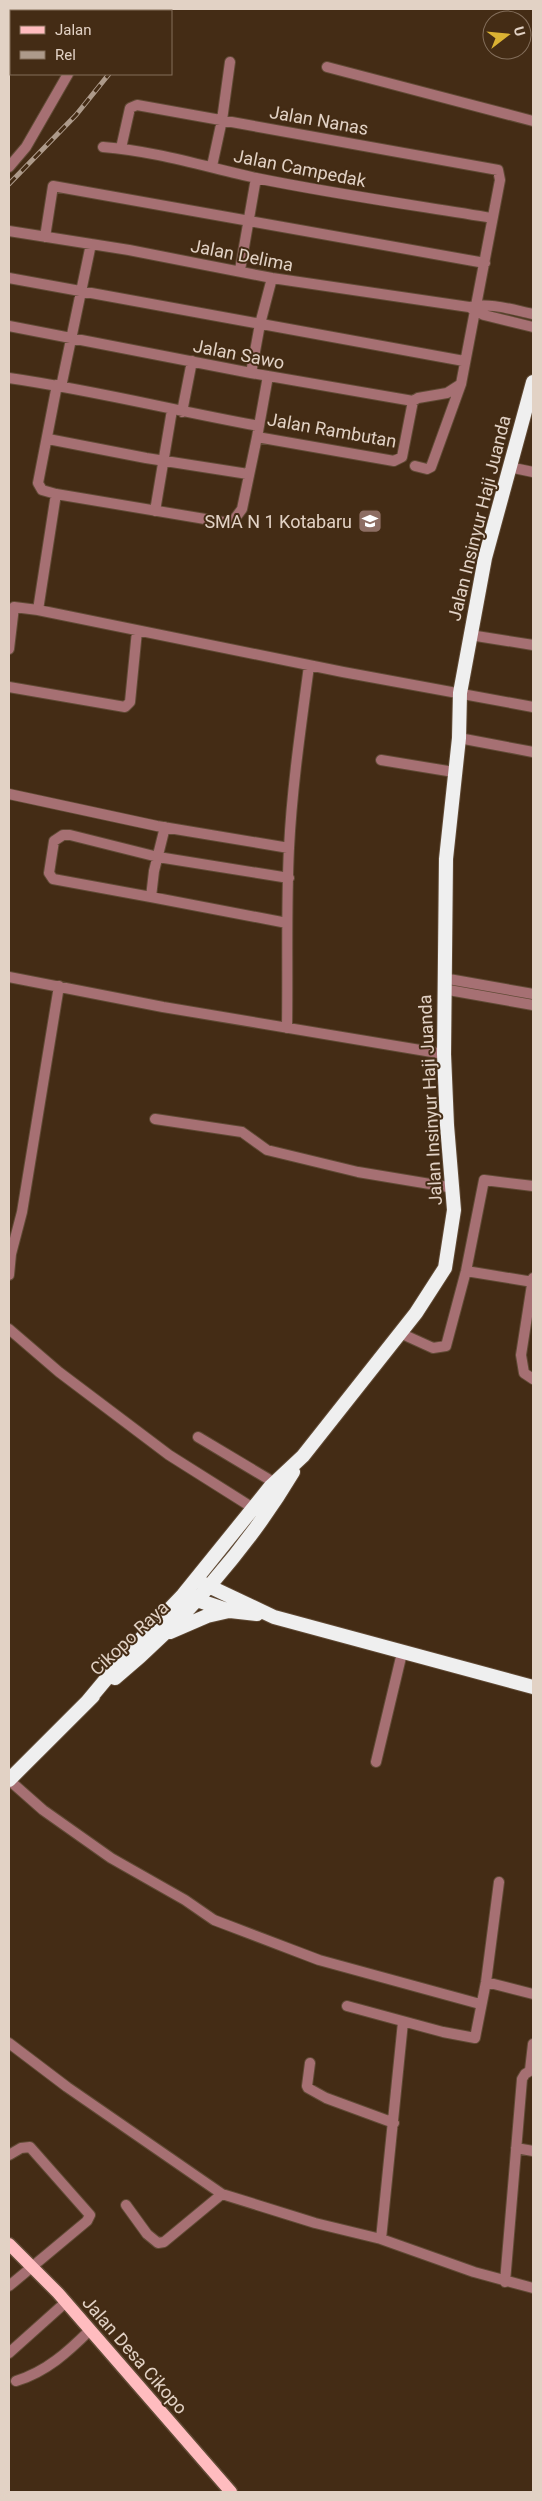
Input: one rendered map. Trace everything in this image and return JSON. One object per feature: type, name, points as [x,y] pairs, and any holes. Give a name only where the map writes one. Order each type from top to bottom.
[{"type":"highway","name":"Jalan Insinyur Haji Juanda","points":[[195,1580],[253,1508],[302,1456],[400,1333],[446,1268],[452,1234],[454,1188],[447,1125],[444,1054],[443,984],[446,859],[459,738],[460,693],[485,558],[533,382]]},
{"type":"highway","name":"Jalan Insinyur Haji Juanda","points":[[208,1586],[280,1493],[302,1456]]},
{"type":"highway","points":[[222,1569],[222,1581],[234,1606]]},
{"type":"highway","points":[[195,1580],[208,1586],[234,1606]]},
{"type":"highway","name":"Cikopo Raya","points":[[9,1780],[86,1702],[132,1648],[195,1580]]},
{"type":"highway","name":"Cikopo Raya","points":[[86,1702],[163,1636],[208,1586]]},
{"type":"highway","points":[[182,1595],[196,1600],[234,1606],[533,1687]]},
{"type":"highway","points":[[163,1636],[234,1606]]},
{"type":"main road","name":"Jalan Desa Cikopo","points":[[9,2244],[32,2265],[66,2302],[231,2492]]},
{"type":"street","points":[[212,166],[222,120],[230,62]]},
{"type":"street","points":[[327,67],[533,121]]},
{"type":"street","points":[[9,167],[35,133],[67,75]]},
{"type":"street","name":"Jalan Nanas","points":[[121,148],[130,108],[143,105],[498,170],[500,180],[492,218]]},
{"type":"street","name":"Jalan Campedak","points":[[104,147],[121,148],[212,166],[256,178],[492,218]]},
{"type":"street","points":[[240,270],[256,178]]},
{"type":"street","points":[[45,237],[53,186],[485,263]]},
{"type":"street","points":[[414,466],[427,469],[431,467],[461,384],[492,218]]},
{"type":"street","name":"Jalan Delima","points":[[9,231],[240,270],[272,278],[474,308],[533,314]]},
{"type":"street","points":[[91,244],[73,337],[59,386],[42,459],[38,484],[42,490],[56,494],[223,522],[233,520],[242,509],[257,436]]},
{"type":"street","points":[[9,278],[464,360]]},
{"type":"street","points":[[251,373],[260,324],[272,278]]},
{"type":"street","name":"Jalan Delima","points":[[474,308],[533,327]]},
{"type":"street","name":"Jalan Sawo","points":[[9,326],[251,373],[413,401],[418,398],[447,393],[461,384]]},
{"type":"street","points":[[155,511],[163,460],[192,361]]},
{"type":"street","points":[[259,426],[268,376]]},
{"type":"street","name":"Jalan Rambutan","points":[[9,378],[59,386],[259,426],[257,436],[394,461],[402,457],[413,401]]},
{"type":"street","points":[[48,439],[248,474]]},
{"type":"street","points":[[509,467],[533,472]]},
{"type":"street","points":[[38,610],[56,494]]},
{"type":"street","points":[[9,649],[14,607],[38,610],[137,632],[309,666],[533,707]]},
{"type":"street","points":[[9,687],[125,707],[130,702],[137,632]]},
{"type":"street","points":[[470,635],[533,645]]},
{"type":"street","points":[[287,1028],[287,923],[294,781],[309,666]]},
{"type":"street","points":[[459,738],[533,752]]},
{"type":"street","points":[[381,760],[454,772]]},
{"type":"street","points":[[9,794],[165,828],[290,848]]},
{"type":"street","points":[[151,897],[165,828]]},
{"type":"street","points":[[287,923],[52,879],[49,873],[54,840],[63,835],[158,857],[289,878]]},
{"type":"street","points":[[9,977],[287,1028],[444,1054]]},
{"type":"street","points":[[443,984],[533,994]]},
{"type":"street","points":[[443,984],[533,1005]]},
{"type":"street","points":[[9,1275],[10,1252],[22,1212],[59,986]]},
{"type":"street","points":[[155,1119],[242,1132],[267,1150],[358,1172],[454,1188]]},
{"type":"street","points":[[400,1333],[433,1348],[446,1346],[466,1271],[484,1180],[533,1186]]},
{"type":"street","points":[[466,1271],[533,1281],[521,1355],[524,1373],[533,1379]]},
{"type":"street","points":[[9,1329],[59,1372],[169,1455],[253,1508]]},
{"type":"street","points":[[198,1438],[275,1483]]},
{"type":"street","points":[[376,1762],[402,1652]]},
{"type":"street","points":[[9,1780],[42,1810],[111,1858],[185,1900],[214,1920],[319,1960],[480,2004]]},
{"type":"street","points":[[347,2006],[472,2039],[476,2036],[480,2004],[486,1982],[499,1882]]},
{"type":"street","points":[[486,1982],[533,1994]]},
{"type":"street","points":[[381,2239],[403,2022]]},
{"type":"street","points":[[9,2043],[67,2087],[222,2194],[315,2223],[381,2239],[505,2282],[533,2288]]},
{"type":"street","points":[[505,2282],[522,2079],[531,2070],[533,2044]]},
{"type":"street","points":[[310,2063],[308,2088],[326,2098],[394,2123]]},
{"type":"street","points":[[9,2155],[20,2148],[30,2147],[90,2215],[87,2221],[9,2286]]},
{"type":"street","points":[[516,2148],[533,2151]]},
{"type":"street","points":[[126,2205],[147,2234],[155,2241],[161,2243],[222,2194]]},
{"type":"street","points":[[9,2353],[66,2302]]},
{"type":"street","points":[[16,2381],[32,2376],[45,2368],[68,2351],[90,2330]]},
{"type":"railway","points":[[9,184],[76,115],[108,75]]},
{"type":"place","name":"SMA N 1 Kotabaru","points":[[370,521]]}]
